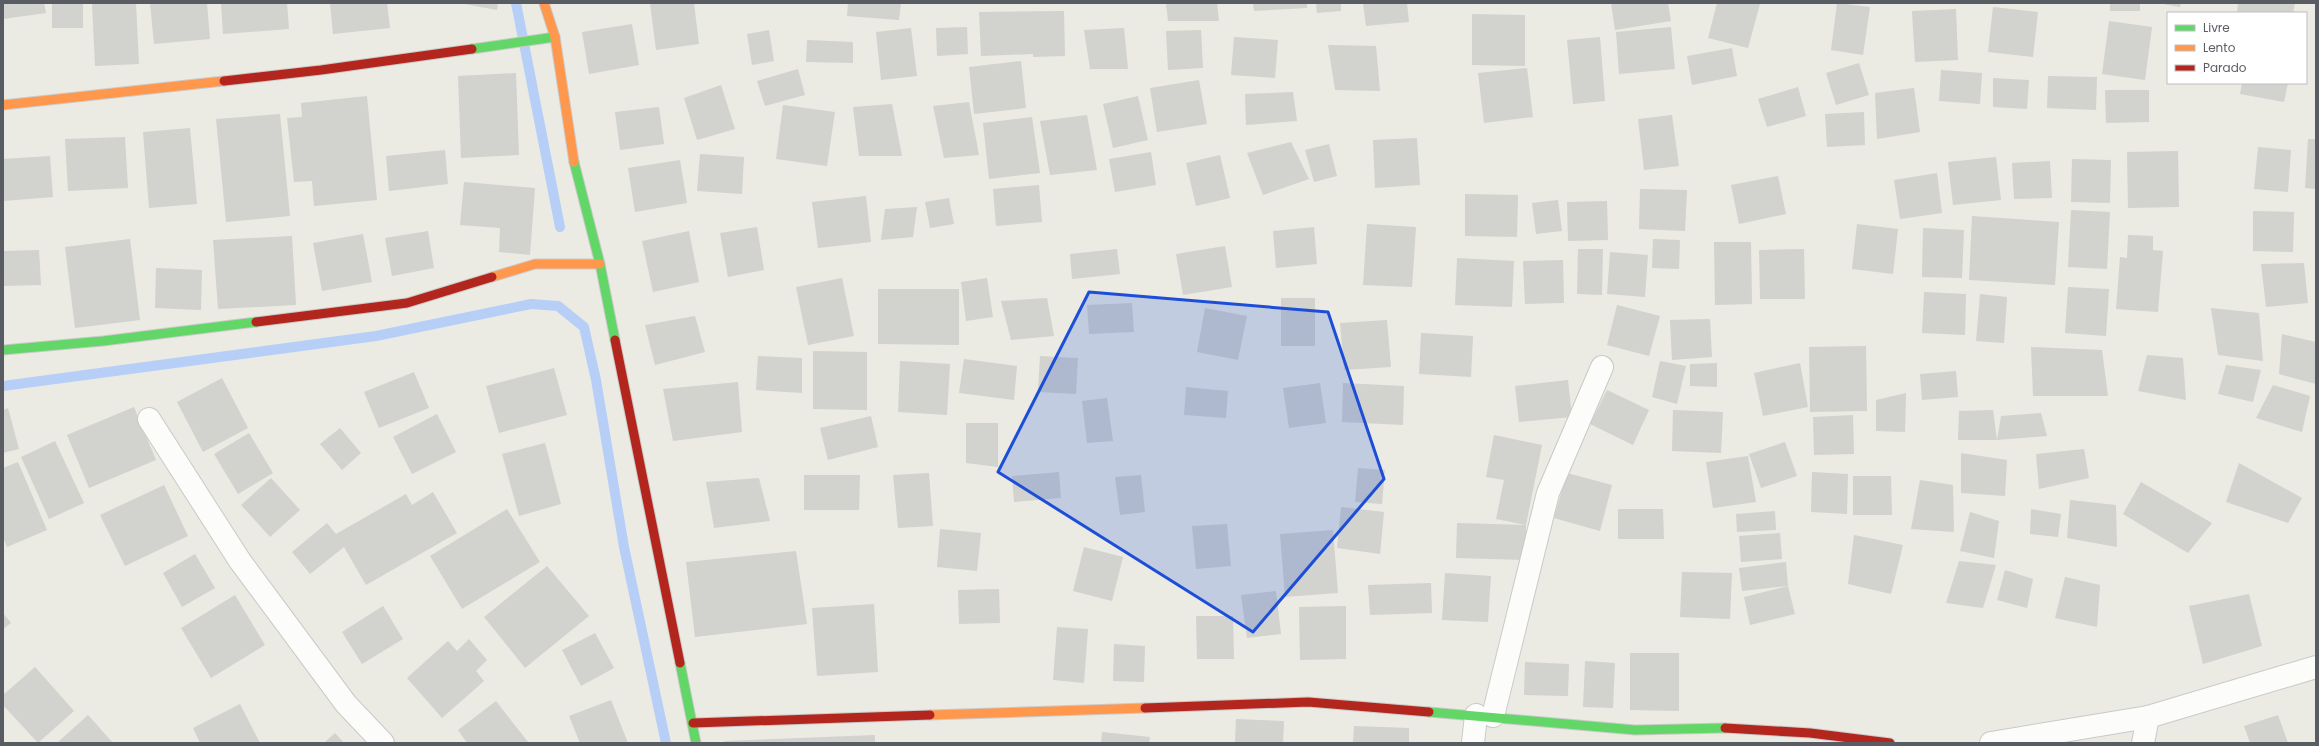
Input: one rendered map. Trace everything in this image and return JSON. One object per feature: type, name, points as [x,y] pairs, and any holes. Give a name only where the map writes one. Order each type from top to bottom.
[{"type":"street","points":[[544,3],[555,37],[574,160],[600,264],[696,743]]},
{"type":"street","points":[[3,105],[321,70],[555,37]]},
{"type":"street","points":[[3,350],[102,341],[408,303],[535,264],[600,264]]},
{"type":"street","points":[[1473,743],[1485,716],[1548,493],[1602,367]]},
{"type":"street","points":[[149,419],[240,561],[346,704],[383,743]]},
{"type":"street","points":[[1991,743],[2148,717],[2316,667]]},
{"type":"street","points":[[693,723],[1308,702],[1635,730],[1744,728],[1810,733],[1890,743]]},
{"type":"street","points":[[2143,743],[2148,717]]},
{"type":"highlighted area","points":[[1089,292],[1328,312],[1384,479],[1253,632],[998,472]]},
{"type":"building","points":[[3,3],[44,3],[46,13],[3,19]]},
{"type":"building","points":[[52,3],[83,3],[83,28],[52,28]]},
{"type":"building","points":[[92,3],[136,3],[139,64],[95,66]]},
{"type":"building","points":[[150,3],[207,3],[210,39],[154,44]]},
{"type":"building","points":[[221,3],[287,3],[289,29],[223,34]]},
{"type":"building","points":[[330,3],[387,3],[390,28],[333,34]]},
{"type":"building","points":[[459,3],[498,3],[497,10]]},
{"type":"building","points":[[650,3],[694,3],[699,44],[656,50]]},
{"type":"building","points":[[848,3],[901,3],[899,20],[847,16]]},
{"type":"building","points":[[1166,3],[1217,3],[1219,21],[1168,21]]},
{"type":"building","points":[[1253,3],[1307,3],[1307,8],[1254,11]]},
{"type":"building","points":[[1316,3],[1341,3],[1341,11],[1317,13]]},
{"type":"building","points":[[1363,3],[1407,3],[1409,22],[1366,26]]},
{"type":"building","points":[[1611,3],[1668,3],[1671,21],[1615,30]]},
{"type":"building","points":[[1717,3],[1760,4],[1748,48],[1708,38]]},
{"type":"building","points":[[1837,3],[1870,7],[1863,55],[1831,50]]},
{"type":"building","points":[[2110,3],[2140,3],[2140,11],[2110,11]]},
{"type":"building","points":[[2158,3],[2181,3],[2180,7]]},
{"type":"building","points":[[2238,3],[2295,3],[2293,12],[2237,12]]},
{"type":"building","points":[[1993,7],[2038,12],[2033,57],[1988,52]]},
{"type":"building","points":[[1956,9],[1958,60],[1915,62],[1912,11]]},
{"type":"building","points":[[1064,11],[1065,56],[1033,57],[1033,54],[981,56],[979,12]]},
{"type":"building","points":[[1472,14],[1525,15],[1525,66],[1472,65]]},
{"type":"building","points":[[2109,21],[2152,27],[2145,80],[2102,74]]},
{"type":"building","points":[[632,24],[639,65],[589,74],[582,32]]},
{"type":"building","points":[[967,27],[968,54],[937,56],[936,28]]},
{"type":"building","points":[[1671,27],[1675,69],[1619,74],[1616,32]]},
{"type":"building","points":[[911,28],[917,76],[881,80],[876,32]]},
{"type":"building","points":[[1124,28],[1128,69],[1090,69],[1084,30]]},
{"type":"building","points":[[769,30],[774,61],[752,65],[747,34]]},
{"type":"building","points":[[1201,30],[1203,68],[1168,70],[1166,31]]},
{"type":"building","points":[[1234,37],[1278,40],[1275,78],[1231,75]]},
{"type":"building","points":[[1600,37],[1605,101],[1573,104],[1567,40]]},
{"type":"building","points":[[807,40],[853,42],[853,63],[806,62]]},
{"type":"building","points":[[1328,45],[1376,46],[1380,91],[1335,90]]},
{"type":"building","points":[[1732,48],[1737,76],[1692,85],[1687,56]]},
{"type":"building","points":[[1021,61],[1026,108],[974,114],[969,67]]},
{"type":"building","points":[[1859,63],[1869,95],[1836,105],[1826,73]]},
{"type":"building","points":[[1527,68],[1533,117],[1484,123],[1478,73]]},
{"type":"building","points":[[798,69],[805,95],[765,106],[757,81]]},
{"type":"building","points":[[1941,70],[1982,73],[1980,104],[1939,101]]},
{"type":"building","points":[[516,73],[519,155],[461,158],[458,76]]},
{"type":"building","points":[[2048,76],[2097,77],[2096,110],[2047,108]]},
{"type":"building","points":[[1993,78],[2029,80],[2027,109],[1993,107]]},
{"type":"building","points":[[1199,80],[1207,124],[1157,132],[1150,88]]},
{"type":"building","points":[[2242,84],[2288,84],[2284,102],[2240,94]]},
{"type":"building","points":[[721,85],[735,129],[697,140],[684,98]]},
{"type":"building","points":[[1798,87],[1806,116],[1767,127],[1758,99]]},
{"type":"building","points":[[1914,88],[1920,132],[1877,139],[1875,93]]},
{"type":"building","points":[[2105,90],[2149,90],[2149,122],[2106,123]]},
{"type":"building","points":[[1293,92],[1297,121],[1246,125],[1245,94]]},
{"type":"building","points":[[367,96],[377,200],[314,206],[312,181],[294,182],[287,118],[302,117],[301,103]]},
{"type":"building","points":[[1138,96],[1148,140],[1113,148],[1103,104]]},
{"type":"building","points":[[969,102],[979,155],[944,158],[933,106]]},
{"type":"building","points":[[892,104],[902,156],[859,156],[853,107]]},
{"type":"building","points":[[783,105],[835,112],[827,166],[776,159]]},
{"type":"building","points":[[659,107],[664,144],[620,150],[615,112]]},
{"type":"building","points":[[1864,112],[1865,145],[1827,147],[1825,114]]},
{"type":"building","points":[[280,114],[290,216],[226,222],[216,119]]},
{"type":"building","points":[[1087,115],[1097,170],[1050,175],[1040,121]]},
{"type":"building","points":[[1672,115],[1679,166],[1644,170],[1638,119]]},
{"type":"building","points":[[1032,117],[1040,173],[989,179],[983,123]]},
{"type":"building","points":[[190,128],[197,204],[149,208],[143,132]]},
{"type":"building","points":[[125,137],[128,188],[68,191],[65,139]]},
{"type":"building","points":[[1417,138],[1420,185],[1375,188],[1373,140]]},
{"type":"building","points":[[2308,139],[2316,139],[2316,189],[2305,188]]},
{"type":"building","points":[[1291,142],[1309,179],[1263,195],[1247,153]]},
{"type":"building","points":[[1329,144],[1337,176],[1314,182],[1305,150]]},
{"type":"building","points":[[2258,147],[2291,150],[2288,192],[2254,189]]},
{"type":"building","points":[[445,150],[448,184],[389,191],[386,156]]},
{"type":"building","points":[[2178,151],[2179,207],[2128,208],[2127,152]]},
{"type":"building","points":[[1151,152],[1156,185],[1115,192],[1109,159]]},
{"type":"building","points":[[700,154],[744,157],[742,194],[697,191]]},
{"type":"building","points":[[1220,155],[1230,198],[1196,206],[1186,163]]},
{"type":"building","points":[[50,156],[53,197],[4,201],[3,159]]},
{"type":"building","points":[[1996,157],[2001,200],[1953,205],[1948,162]]},
{"type":"building","points":[[2072,159],[2111,160],[2110,203],[2071,202]]},
{"type":"building","points":[[680,160],[687,203],[635,212],[628,168]]},
{"type":"building","points":[[2050,161],[2052,198],[2014,199],[2012,163]]},
{"type":"building","points":[[1937,173],[1942,213],[1900,219],[1894,180]]},
{"type":"building","points":[[1778,176],[1786,214],[1739,224],[1731,185]]},
{"type":"building","points":[[464,182],[535,188],[530,255],[499,252],[500,228],[460,225]]},
{"type":"building","points":[[1039,185],[1042,222],[996,226],[993,189]]},
{"type":"building","points":[[1640,189],[1687,190],[1685,231],[1639,229]]},
{"type":"building","points":[[1465,194],[1518,195],[1517,237],[1465,236]]},
{"type":"building","points":[[866,196],[871,242],[818,248],[812,202]]},
{"type":"building","points":[[949,198],[954,224],[930,228],[925,202]]},
{"type":"building","points":[[1558,200],[1562,231],[1536,234],[1532,203]]},
{"type":"building","points":[[1607,201],[1608,240],[1568,241],[1567,202]]},
{"type":"building","points":[[917,207],[913,237],[881,240],[885,209]]},
{"type":"building","points":[[2071,210],[2110,212],[2107,269],[2068,267]]},
{"type":"building","points":[[2253,211],[2294,212],[2293,252],[2253,251]]},
{"type":"building","points":[[1972,216],[2059,222],[2055,285],[1969,280]]},
{"type":"building","points":[[1367,224],[1416,227],[1412,287],[1363,285]]},
{"type":"building","points":[[1857,224],[1898,229],[1893,274],[1852,269]]},
{"type":"building","points":[[757,227],[764,270],[728,277],[720,233]]},
{"type":"building","points":[[1314,227],[1317,264],[1276,268],[1273,231]]},
{"type":"building","points":[[1923,228],[1964,230],[1962,278],[1922,277]]},
{"type":"building","points":[[428,231],[434,268],[392,276],[385,238]]},
{"type":"building","points":[[689,231],[699,282],[653,292],[642,241]]},
{"type":"building","points":[[363,234],[372,282],[322,291],[313,243]]},
{"type":"building","points":[[2128,235],[2153,236],[2153,250],[2163,251],[2158,312],[2116,309],[2120,257],[2127,258]]},
{"type":"building","points":[[292,236],[296,305],[218,309],[213,240]]},
{"type":"building","points":[[130,239],[140,320],[75,328],[65,247]]},
{"type":"building","points":[[1653,239],[1680,240],[1679,269],[1652,268]]},
{"type":"building","points":[[1714,242],[1751,242],[1752,304],[1715,305]]},
{"type":"building","points":[[1225,246],[1232,287],[1183,295],[1176,254]]},
{"type":"building","points":[[1117,249],[1120,274],[1072,279],[1070,254]]},
{"type":"building","points":[[1578,249],[1603,249],[1602,295],[1577,294]]},
{"type":"building","points":[[1804,249],[1805,299],[1760,299],[1759,250]]},
{"type":"building","points":[[39,250],[41,285],[3,286],[3,251]]},
{"type":"building","points":[[1610,252],[1648,255],[1645,297],[1607,294]]},
{"type":"building","points":[[1457,258],[1514,261],[1512,307],[1455,305]]},
{"type":"building","points":[[1563,260],[1564,303],[1525,304],[1523,261]]},
{"type":"building","points":[[2304,263],[2308,303],[2266,307],[2261,264]]},
{"type":"building","points":[[156,268],[202,270],[201,310],[155,308]]},
{"type":"building","points":[[842,278],[854,336],[808,345],[796,287]]},
{"type":"building","points":[[987,278],[993,317],[966,321],[961,282]]},
{"type":"building","points":[[2068,287],[2109,289],[2106,336],[2065,333]]},
{"type":"building","points":[[878,289],[959,289],[959,345],[878,344]]},
{"type":"building","points":[[1924,292],[1966,294],[1965,335],[1922,333]]},
{"type":"building","points":[[1980,294],[2007,297],[2004,343],[1976,341]]},
{"type":"building","points":[[1047,298],[1054,336],[1011,340],[1001,301]]},
{"type":"building","points":[[1281,298],[1315,298],[1315,346],[1281,346]]},
{"type":"building","points":[[1132,303],[1134,332],[1089,334],[1087,305]]},
{"type":"building","points":[[1617,305],[1660,316],[1649,356],[1607,345]]},
{"type":"building","points":[[1205,308],[1247,316],[1238,360],[1197,352]]},
{"type":"building","points":[[2211,308],[2259,313],[2263,361],[2218,355]]},
{"type":"building","points":[[695,316],[705,352],[655,365],[645,325]]},
{"type":"building","points":[[1710,319],[1712,357],[1672,360],[1670,320]]},
{"type":"building","points":[[1387,320],[1391,367],[1344,370],[1340,323]]},
{"type":"building","points":[[1421,333],[1473,336],[1471,377],[1419,374]]},
{"type":"building","points":[[2282,334],[2316,342],[2316,384],[2279,374]]},
{"type":"building","points":[[1866,346],[1867,411],[1810,412],[1809,347]]},
{"type":"building","points":[[2031,347],[2102,350],[2108,396],[2033,396]]},
{"type":"building","points":[[813,351],[867,352],[867,410],[813,409]]},
{"type":"building","points":[[2147,355],[2183,358],[2186,400],[2138,391]]},
{"type":"building","points":[[758,356],[802,358],[802,393],[756,390]]},
{"type":"building","points":[[1040,356],[1078,358],[1076,394],[1038,392]]},
{"type":"building","points":[[964,359],[1017,366],[1014,400],[959,393]]},
{"type":"building","points":[[900,361],[950,364],[947,415],[898,412]]},
{"type":"building","points":[[1660,361],[1686,366],[1677,404],[1652,397]]},
{"type":"building","points":[[1717,363],[1717,387],[1690,386],[1690,364]]},
{"type":"building","points":[[1800,363],[1808,407],[1763,416],[1754,373]]},
{"type":"building","points":[[2226,365],[2261,370],[2253,402],[2218,394]]},
{"type":"building","points":[[554,368],[567,415],[499,433],[486,386]]},
{"type":"building","points":[[1956,371],[1958,397],[1922,400],[1920,374]]},
{"type":"building","points":[[414,372],[429,408],[379,428],[364,392]]},
{"type":"building","points":[[222,378],[248,428],[203,452],[177,402]]},
{"type":"building","points":[[1568,380],[1572,417],[1519,422],[1515,386]]},
{"type":"building","points":[[738,382],[742,432],[673,441],[663,389]]},
{"type":"building","points":[[1320,383],[1326,423],[1289,428],[1283,388]]},
{"type":"building","points":[[1343,383],[1404,386],[1403,425],[1342,422]]},
{"type":"building","points":[[2273,385],[2310,396],[2302,432],[2256,418]]},
{"type":"building","points":[[1186,387],[1228,391],[1226,418],[1184,415]]},
{"type":"building","points":[[1607,390],[1649,410],[1633,445],[1590,424]]},
{"type":"building","points":[[1906,393],[1905,432],[1876,431],[1876,400]]},
{"type":"building","points":[[1107,398],[1113,441],[1087,443],[1082,401]]},
{"type":"building","points":[[134,407],[156,460],[89,488],[67,435]]},
{"type":"building","points":[[8,408],[19,449],[3,453],[3,410]]},
{"type":"building","points":[[1673,410],[1723,412],[1721,453],[1672,451]]},
{"type":"building","points":[[1993,410],[1997,440],[1958,440],[1959,411]]},
{"type":"building","points":[[2041,413],[2047,436],[1997,440],[2001,416]]},
{"type":"building","points":[[437,414],[456,452],[412,474],[393,437]]},
{"type":"building","points":[[1853,415],[1854,454],[1814,455],[1813,417]]},
{"type":"building","points":[[871,416],[878,447],[828,460],[820,428]]},
{"type":"building","points":[[966,423],[998,423],[998,467],[966,463]]},
{"type":"building","points":[[340,428],[361,453],[342,470],[320,444]]},
{"type":"building","points":[[249,433],[273,473],[238,494],[214,454]]},
{"type":"building","points":[[1494,435],[1542,445],[1526,525],[1496,519],[1504,480],[1486,477]]},
{"type":"building","points":[[55,441],[84,503],[49,519],[21,457]]},
{"type":"building","points":[[1785,442],[1797,476],[1761,488],[1749,454]]},
{"type":"building","points":[[545,443],[561,504],[519,516],[502,454]]},
{"type":"building","points":[[2084,449],[2089,478],[2039,489],[2036,454]]},
{"type":"building","points":[[1961,453],[2007,460],[2005,496],[1961,493]]},
{"type":"building","points":[[1748,456],[1756,502],[1713,508],[1706,462]]},
{"type":"building","points":[[18,462],[47,530],[7,547],[3,537],[3,468]]},
{"type":"building","points":[[2239,463],[2302,498],[2288,523],[2226,502]]},
{"type":"building","points":[[1358,468],[1385,470],[1382,504],[1355,502]]},
{"type":"building","points":[[1059,472],[1061,498],[1014,502],[1012,476]]},
{"type":"building","points":[[1812,472],[1848,474],[1847,514],[1811,512]]},
{"type":"building","points":[[929,473],[933,526],[898,528],[893,475]]},
{"type":"building","points":[[1567,473],[1612,485],[1600,531],[1554,518]]},
{"type":"building","points":[[804,475],[860,475],[859,510],[804,510]]},
{"type":"building","points":[[1141,475],[1145,512],[1120,515],[1115,477]]},
{"type":"building","points":[[1853,476],[1891,476],[1892,515],[1853,515]]},
{"type":"building","points":[[271,478],[300,510],[270,537],[241,505]]},
{"type":"building","points":[[759,478],[770,521],[714,528],[706,482]]},
{"type":"building","points":[[1920,480],[1953,485],[1954,532],[1911,529]]},
{"type":"building","points":[[2141,482],[2212,523],[2188,553],[2123,514]]},
{"type":"building","points":[[164,485],[188,536],[125,566],[100,515]]},
{"type":"building","points":[[433,492],[457,533],[366,585],[344,547],[310,574],[292,552],[327,523],[336,534],[406,494],[412,505]]},
{"type":"building","points":[[2070,500],[2116,505],[2117,547],[2067,538]]},
{"type":"building","points":[[1341,507],[1384,512],[1380,554],[1337,548]]},
{"type":"building","points":[[507,509],[540,562],[462,609],[430,556]]},
{"type":"building","points":[[1618,509],[1663,509],[1664,539],[1618,539]]},
{"type":"building","points":[[2031,509],[2061,514],[2058,537],[2030,534]]},
{"type":"building","points":[[1775,511],[1776,530],[1737,532],[1736,514]]},
{"type":"building","points":[[1970,512],[1999,521],[1994,558],[1960,551]]},
{"type":"building","points":[[1457,523],[1526,525],[1526,560],[1456,558]]},
{"type":"building","points":[[1227,524],[1231,566],[1196,569],[1192,526]]},
{"type":"building","points":[[940,529],[981,533],[977,571],[937,567]]},
{"type":"building","points":[[1333,530],[1338,593],[1285,597],[1280,534]]},
{"type":"building","points":[[1780,533],[1782,559],[1741,562],[1739,536]]},
{"type":"building","points":[[1854,535],[1903,545],[1891,594],[1848,584]]},
{"type":"building","points":[[1084,547],[1123,557],[1112,601],[1073,591]]},
{"type":"building","points":[[796,551],[807,624],[695,637],[686,562]]},
{"type":"building","points":[[195,554],[215,588],[182,607],[163,573]]},
{"type":"building","points":[[1959,561],[1996,565],[1983,608],[1946,603]]},
{"type":"building","points":[[1786,562],[1788,586],[1742,591],[1739,568]]},
{"type":"building","points":[[547,566],[589,616],[525,668],[484,617]]},
{"type":"building","points":[[2005,570],[2033,579],[2027,608],[1997,600]]},
{"type":"building","points":[[1682,572],[1732,573],[1730,619],[1680,617]]},
{"type":"building","points":[[1445,573],[1491,576],[1488,622],[1442,620]]},
{"type":"building","points":[[2065,577],[2100,585],[2097,627],[2055,618]]},
{"type":"building","points":[[1431,583],[1432,613],[1370,615],[1368,585]]},
{"type":"building","points":[[1788,586],[1795,614],[1750,625],[1744,597]]},
{"type":"building","points":[[999,589],[1000,623],[959,624],[958,590]]},
{"type":"building","points":[[1276,591],[1281,634],[1247,638],[1241,595]]},
{"type":"building","points":[[2249,594],[2262,646],[2203,664],[2189,606]]},
{"type":"building","points":[[235,595],[265,645],[211,678],[181,628]]},
{"type":"building","points":[[874,604],[878,672],[817,676],[812,608]]},
{"type":"building","points":[[383,606],[403,639],[362,664],[342,632]]},
{"type":"building","points":[[1346,606],[1346,659],[1300,660],[1299,607]]},
{"type":"building","points":[[3,613],[11,623],[3,629]]},
{"type":"building","points":[[1196,616],[1233,616],[1234,659],[1197,659]]},
{"type":"building","points":[[1057,627],[1088,629],[1084,683],[1053,680]]},
{"type":"building","points":[[595,633],[614,668],[581,686],[562,650]]},
{"type":"building","points":[[469,639],[487,660],[476,671],[484,681],[442,718],[407,678],[448,641],[457,651]]},
{"type":"building","points":[[1114,644],[1145,646],[1144,682],[1113,681]]},
{"type":"building","points":[[1630,653],[1679,653],[1679,711],[1630,710]]},
{"type":"building","points":[[1585,661],[1615,663],[1613,708],[1583,707]]},
{"type":"building","points":[[1525,662],[1569,664],[1568,696],[1524,695]]},
{"type":"building","points":[[35,667],[74,711],[38,743],[3,705],[3,695]]},
{"type":"building","points":[[611,700],[628,743],[580,743],[569,716]]},
{"type":"building","points":[[496,701],[528,742],[527,743],[467,743],[458,730]]},
{"type":"building","points":[[240,704],[260,743],[200,743],[193,728]]},
{"type":"building","points":[[88,715],[113,743],[57,743]]},
{"type":"building","points":[[2278,715],[2288,743],[2250,743],[2244,726]]},
{"type":"building","points":[[1236,719],[1284,721],[1283,743],[1235,743]]},
{"type":"building","points":[[1354,726],[1409,728],[1409,743],[1353,743]]},
{"type":"building","points":[[1102,732],[1150,737],[1149,743],[1101,743]]},
{"type":"building","points":[[335,733],[344,743],[324,743]]},
{"type":"building","points":[[875,735],[875,743],[725,743],[724,741]]},
{"type":"waterway","points":[[516,3],[560,227]]},
{"type":"waterway","points":[[3,386],[376,336],[531,304],[558,306],[584,327],[596,380],[624,547],[666,743]]},
{"type":"traffic: fast","points":[[472,49],[555,37]]},
{"type":"traffic: fast","points":[[574,162],[600,264],[615,340]]},
{"type":"traffic: fast","points":[[3,350],[103,341],[256,322]]},
{"type":"traffic: fast","points":[[680,663],[696,743]]},
{"type":"traffic: fast","points":[[1429,712],[1635,730],[1725,728]]},
{"type":"traffic: slow","points":[[544,3],[555,37],[574,162]]},
{"type":"traffic: slow","points":[[3,105],[224,81]]},
{"type":"traffic: slow","points":[[492,277],[535,264],[600,264]]},
{"type":"traffic: slow","points":[[930,715],[1145,708]]},
{"type":"traffic: jam","points":[[224,81],[321,70],[472,49]]},
{"type":"traffic: jam","points":[[256,322],[407,303],[492,277]]},
{"type":"traffic: jam","points":[[615,340],[680,663]]},
{"type":"traffic: jam","points":[[1145,708],[1308,702],[1429,712]]},
{"type":"traffic: jam","points":[[693,723],[930,715]]},
{"type":"traffic: jam","points":[[1725,728],[1810,733],[1890,743]]}]
